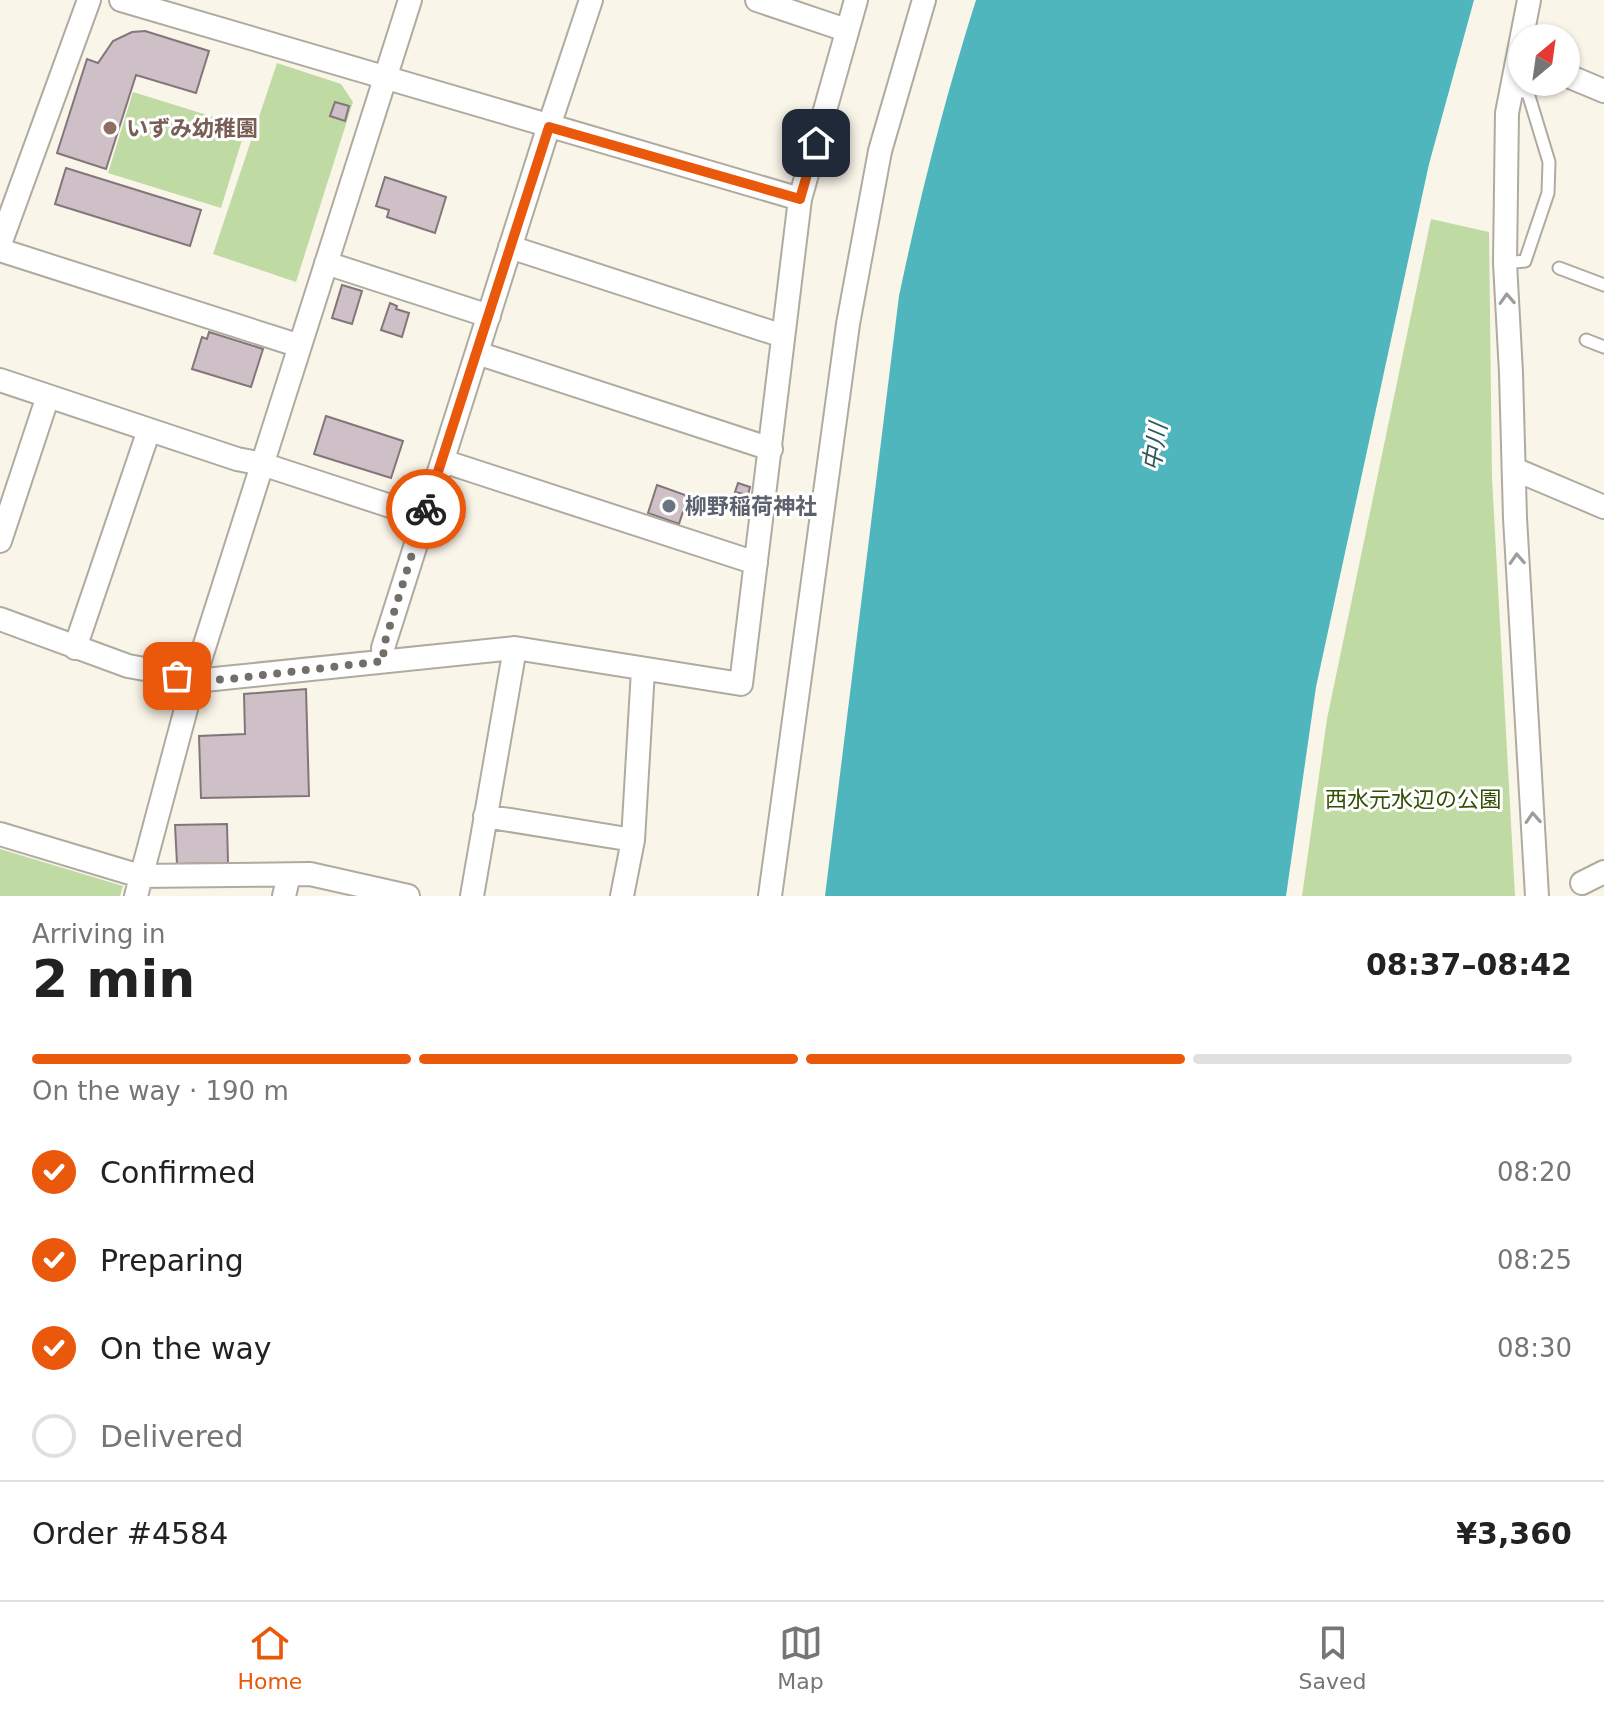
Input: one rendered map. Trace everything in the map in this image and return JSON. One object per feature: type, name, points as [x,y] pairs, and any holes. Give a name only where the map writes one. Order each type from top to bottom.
[{"type":"street","points":[[0,244],[26,155],[89,0]]},
{"type":"street","points":[[121,0],[800,199]]},
{"type":"street","points":[[138,886],[194,679],[410,0]]},
{"type":"street","points":[[384,661],[383,648],[424,517],[591,0]]},
{"type":"street","points":[[757,0],[846,30]]},
{"type":"street","points":[[0,619],[128,666],[194,679],[229,679],[515,648],[741,684],[800,199],[856,0]]},
{"type":"street","points":[[770,896],[848,324],[880,151],[924,0]]},
{"type":"street","points":[[1524,24],[1529,0]]},
{"type":"street","points":[[1580,81],[1604,91]]},
{"type":"street","points":[[1510,96],[1505,165],[1505,263],[1537,896]]},
{"type":"street","points":[[510,247],[783,336]]},
{"type":"street","points":[[0,250],[300,346]]},
{"type":"street","points":[[326,263],[489,316]]},
{"type":"street","points":[[477,353],[771,449]]},
{"type":"street","points":[[0,380],[424,517]]},
{"type":"street","points":[[0,541],[48,396]]},
{"type":"street","points":[[75,648],[149,430]]},
{"type":"street","points":[[443,461],[756,563]]},
{"type":"street","points":[[1514,469],[1604,507]]},
{"type":"street","points":[[472,896],[515,648]]},
{"type":"street","points":[[622,896],[633,840],[643,670]]},
{"type":"street","points":[[485,816],[633,840]]},
{"type":"street","points":[[0,834],[138,886],[286,886],[310,874],[408,896]]},
{"type":"street","points":[[1582,883],[1604,872]]},
{"type":"lane","points":[[1505,263],[1525,261],[1548,193],[1549,162],[1529,96]]},
{"type":"lane","points":[[1559,268],[1604,285]]},
{"type":"lane","points":[[1586,340],[1604,347]]},
{"type":"green space","points":[[277,63],[341,84],[353,102],[296,282],[213,254]]},
{"type":"green space","points":[[133,92],[246,127],[221,208],[108,173]]},
{"type":"green space","name":"西水元水辺の公園","points":[[1431,219],[1489,232],[1492,478],[1515,896],[1302,896],[1327,719]]},
{"type":"green space","points":[[0,849],[123,886],[120,896],[0,896]]},
{"type":"water","name":"中川","points":[[976,0],[1474,0],[1429,164],[1316,687],[1286,896],[825,896],[899,296],[934,147]]},
{"type":"building","points":[[145,31],[209,51],[196,93],[136,75],[106,169],[57,153],[87,59],[98,63],[113,41],[132,32]]},
{"type":"building","points":[[335,102],[349,106],[345,121],[330,116]]},
{"type":"building","points":[[66,168],[201,210],[190,246],[55,204]]},
{"type":"building","points":[[385,177],[446,197],[435,233],[387,217],[389,210],[376,206]]},
{"type":"building","points":[[342,285],[362,291],[352,324],[332,318]]},
{"type":"building","points":[[390,303],[397,306],[396,309],[409,313],[402,337],[381,330]]},
{"type":"building","points":[[209,332],[263,349],[251,387],[192,369],[202,337],[207,339]]},
{"type":"building","points":[[326,416],[403,441],[391,478],[314,454]]},
{"type":"building","points":[[738,483],[750,487],[748,495],[735,492]]},
{"type":"building","points":[[657,485],[688,496],[679,524],[648,513]]},
{"type":"building","points":[[306,689],[309,796],[201,798],[199,736],[245,734],[244,694]]},
{"type":"building","points":[[227,824],[228,863],[177,864],[175,825]]},
{"type":"way so far","points":[[177,676],[229,679],[384,661],[383,648],[426,509]]},
{"type":"place","name":"いずみ幼稚園","points":[[110,128]]},
{"type":"place","name":"柳野稲荷神社","points":[[669,506]]},
{"type":"route","points":[[426,509],[549,127],[800,199],[816,143]]}]
